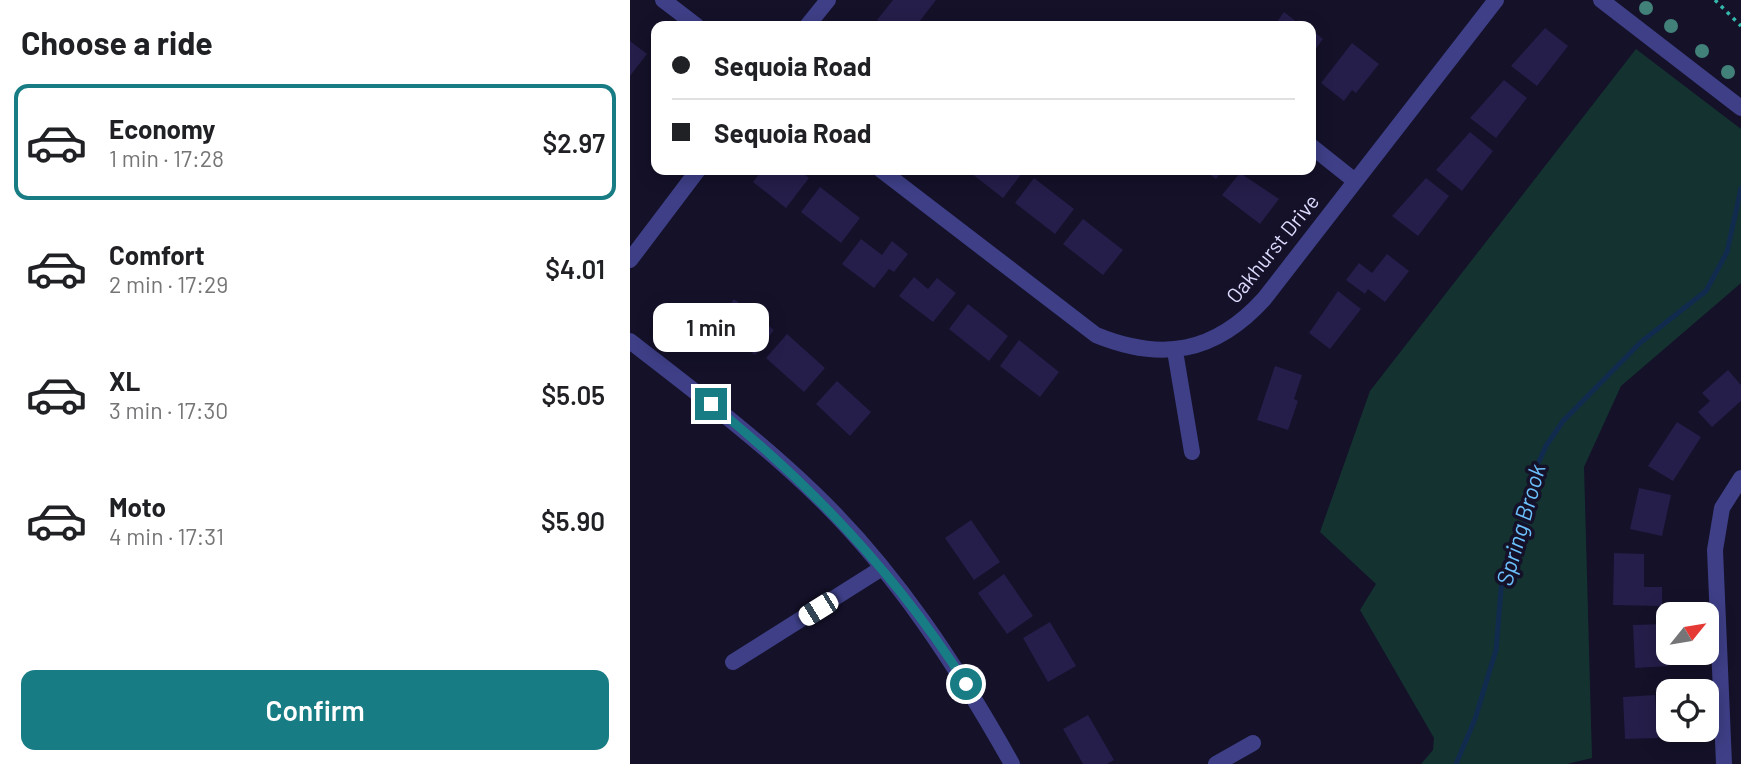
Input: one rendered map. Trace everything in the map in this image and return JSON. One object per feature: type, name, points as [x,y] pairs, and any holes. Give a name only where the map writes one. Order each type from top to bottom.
[{"type":"street","points":[[663,0],[690,21]]},
{"type":"street","points":[[811,21],[828,0]]},
{"type":"street","name":"Oakhurst Drive","points":[[888,175],[1096,335],[1120,345],[1175,351],[1216,338],[1252,313],[1496,0]]},
{"type":"street","points":[[1601,0],[1741,108]]},
{"type":"street","points":[[1316,150],[1355,181]]},
{"type":"street","points":[[630,260],[694,175]]},
{"type":"street","points":[[630,341],[762,446],[816,495],[882,568],[952,662],[1012,764]]},
{"type":"street","points":[[1175,351],[1192,452]]},
{"type":"street","points":[[1724,764],[1715,550],[1722,508],[1741,478]]},
{"type":"street","points":[[733,662],[882,568]]},
{"type":"street","points":[[1216,764],[1253,743]]},
{"type":"path","points":[[1715,0],[1741,26]]},
{"type":"green space","points":[[1636,49],[1741,129],[1741,283],[1621,386],[1584,467],[1592,758],[1567,764],[1421,764],[1433,750],[1434,738],[1360,610],[1376,584],[1320,532],[1370,391]]},
{"type":"building","points":[[893,0],[936,0],[920,21],[877,20]]},
{"type":"building","points":[[1284,12],[1296,21],[1278,21]]},
{"type":"building","points":[[1545,28],[1568,46],[1537,86],[1511,66]]},
{"type":"building","points":[[1316,33],[1323,39],[1316,48]]},
{"type":"building","points":[[630,41],[647,54],[630,76]]},
{"type":"building","points":[[1352,43],[1379,64],[1356,93],[1352,90],[1344,101],[1321,83]]},
{"type":"building","points":[[1504,80],[1527,98],[1496,138],[1470,118]]},
{"type":"building","points":[[1470,132],[1493,151],[1462,191],[1436,170]]},
{"type":"building","points":[[758,175],[805,175],[809,178],[786,208],[753,182]]},
{"type":"building","points":[[973,175],[1021,175],[1003,198]]},
{"type":"building","points":[[1238,175],[1243,175],[1279,199],[1260,224],[1222,195]]},
{"type":"building","points":[[1034,178],[1074,209],[1055,234],[1015,203]]},
{"type":"building","points":[[1426,178],[1449,196],[1418,236],[1392,216]]},
{"type":"building","points":[[820,187],[860,218],[841,243],[801,212]]},
{"type":"building","points":[[1083,219],[1123,250],[1103,275],[1063,244]]},
{"type":"building","points":[[861,239],[882,255],[892,241],[908,254],[894,272],[889,269],[874,288],[842,264]]},
{"type":"building","points":[[1387,254],[1409,271],[1385,302],[1368,289],[1365,294],[1346,280],[1359,263],[1372,273]]},
{"type":"building","points":[[914,277],[928,289],[937,278],[956,293],[933,322],[899,296]]},
{"type":"building","points":[[1338,291],[1361,309],[1330,349],[1309,333]]},
{"type":"building","points":[[734,299],[774,330],[755,355],[714,324]]},
{"type":"building","points":[[968,304],[1008,336],[989,361],[949,329]]},
{"type":"building","points":[[787,334],[825,368],[804,392],[766,358]]},
{"type":"building","points":[[1019,340],[1059,372],[1040,397],[1000,366]]},
{"type":"building","points":[[1275,366],[1302,375],[1294,399],[1298,401],[1288,430],[1257,420]]},
{"type":"building","points":[[1728,370],[1741,385],[1741,401],[1712,427],[1698,412],[1710,401],[1702,393]]},
{"type":"building","points":[[837,381],[871,412],[850,436],[816,404]]},
{"type":"building","points":[[1677,422],[1701,437],[1673,481],[1648,466]]},
{"type":"building","points":[[1639,488],[1671,495],[1662,536],[1630,529]]},
{"type":"building","points":[[971,520],[1000,562],[974,580],[945,538]]},
{"type":"building","points":[[1614,553],[1644,554],[1644,587],[1662,587],[1662,602],[1656,602],[1656,606],[1613,605]]},
{"type":"building","points":[[1004,574],[1033,616],[1007,634],[978,593]]},
{"type":"building","points":[[1050,622],[1076,666],[1048,682],[1023,638]]},
{"type":"building","points":[[1656,624],[1656,665],[1668,666],[1635,668],[1633,625]]},
{"type":"building","points":[[1655,695],[1656,738],[1625,739],[1623,697]]},
{"type":"building","points":[[1088,715],[1114,760],[1107,764],[1083,764],[1063,729]]},
{"type":"waterway","name":"Spring Brook","points":[[1456,764],[1475,719],[1496,650],[1502,578],[1524,527],[1535,470],[1546,446],[1563,421],[1641,342],[1706,291],[1727,252],[1741,188]]},
{"type":"route","points":[[711,404],[816,495],[860,542],[910,603],[966,684]]}]
